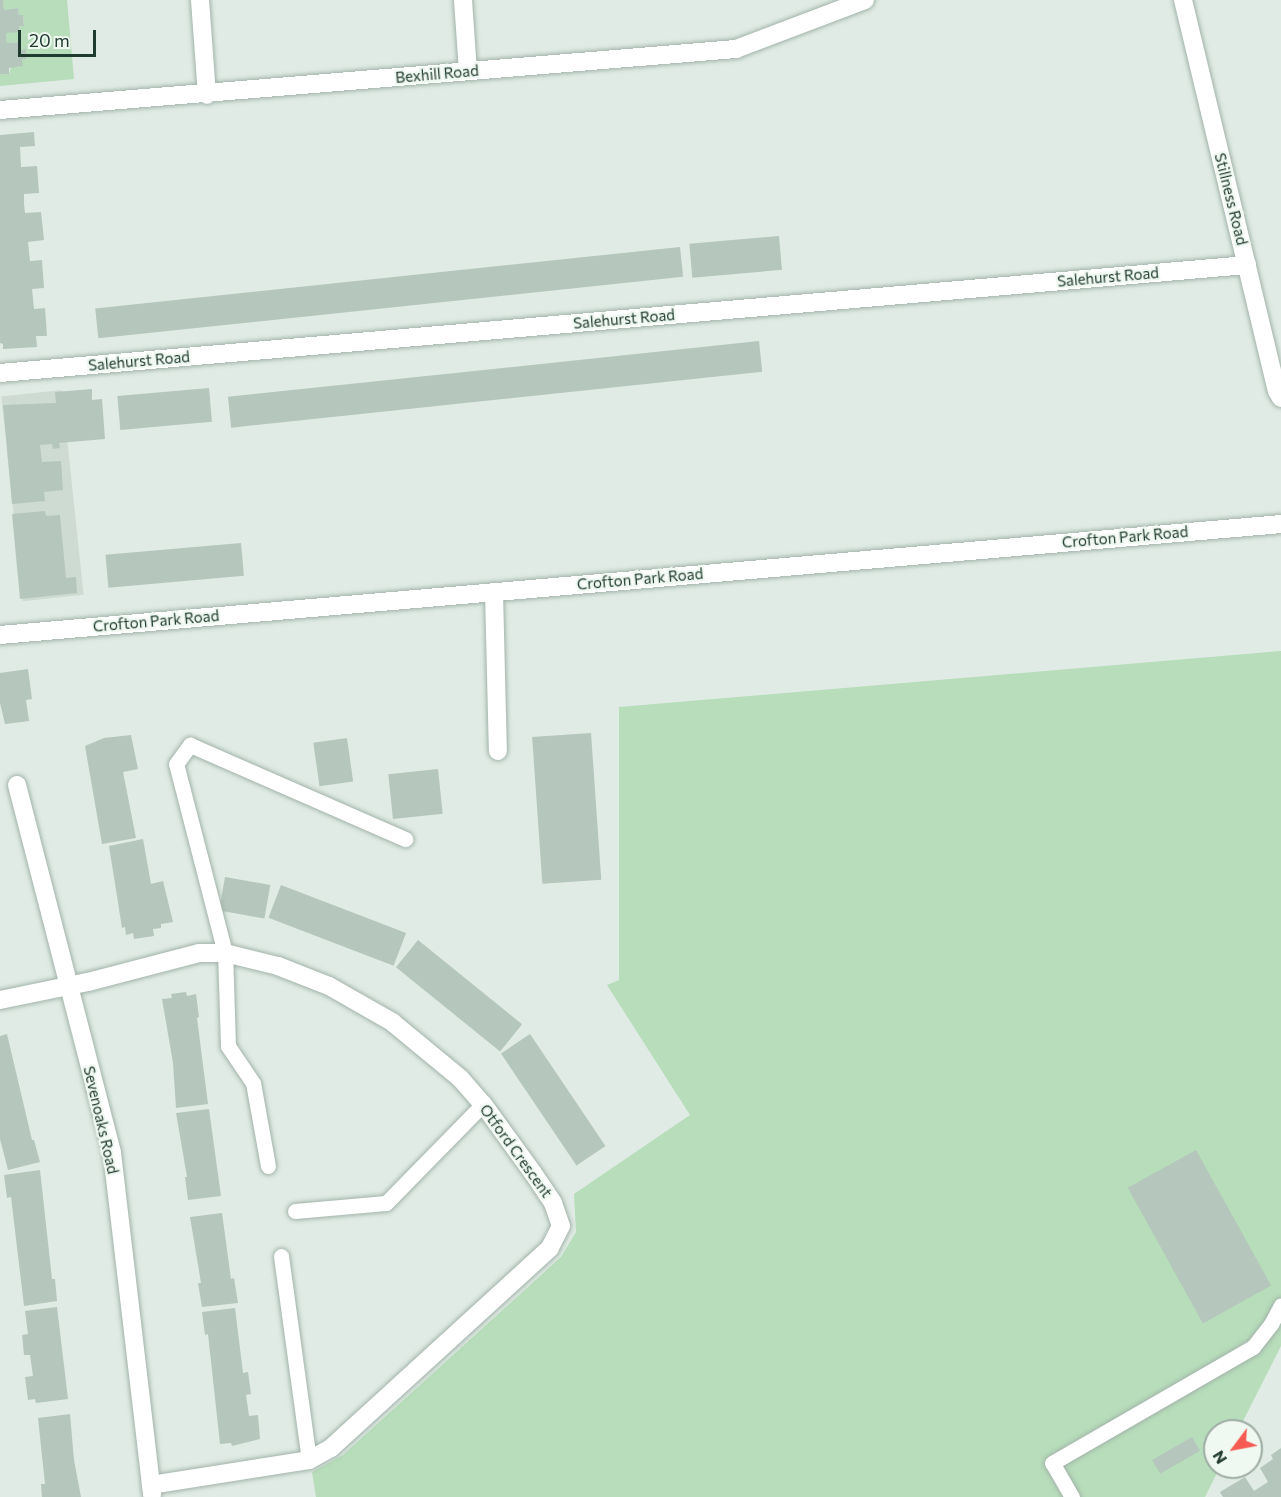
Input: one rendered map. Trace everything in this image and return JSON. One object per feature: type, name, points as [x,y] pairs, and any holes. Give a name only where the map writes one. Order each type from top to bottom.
[{"type":"street","points":[[200,0],[207,94]]},
{"type":"street","points":[[463,0],[468,71]]},
{"type":"street","name":"Bexhill Road","points":[[0,111],[736,49],[865,0]]},
{"type":"street","name":"Stillness Road","points":[[1183,0],[1277,391],[1281,398]]},
{"type":"street","name":"Salehurst Road","points":[[0,373],[1247,265]]},
{"type":"street","name":"Crofton Park Road","points":[[0,635],[1281,524]]},
{"type":"street","points":[[494,592],[498,751]]},
{"type":"street","name":"Sevenoaks Road","points":[[17,785],[112,1153],[152,1491]]},
{"type":"street","name":"Otford Crescent","points":[[0,1000],[69,986],[199,953],[225,953],[278,966],[329,986],[392,1022],[460,1078],[483,1104],[553,1203],[561,1226],[550,1248],[331,1448],[309,1460],[152,1491]]},
{"type":"lane","points":[[268,1166],[253,1083],[228,1046],[225,953],[176,764],[190,745],[405,839]]},
{"type":"lane","points":[[295,1210],[386,1203],[483,1104]]},
{"type":"lane","points":[[281,1256],[309,1460]]},
{"type":"lane","points":[[1072,1497],[1053,1463],[1253,1347],[1271,1324],[1281,1305]]},
{"type":"shaded area","points":[[62,390],[84,595],[23,601],[1,396]]},
{"type":"green space","points":[[3,0],[67,0],[74,79],[0,86],[0,74],[9,74],[11,67],[22,66],[22,59],[26,58],[26,50],[21,50],[20,42],[7,43],[6,33],[20,31],[19,26],[24,25],[23,15],[19,15],[18,8],[4,10]]},
{"type":"green space","points":[[1281,651],[1281,1346],[1244,1419],[1203,1419],[1203,1479],[1214,1479],[1205,1497],[316,1497],[312,1472],[343,1455],[561,1257],[576,1232],[574,1194],[690,1115],[607,985],[619,980],[619,707]]},
{"type":"building","points":[[0,0],[3,0],[4,10],[18,8],[19,15],[23,15],[24,26],[19,26],[20,32],[6,33],[7,43],[20,42],[21,50],[26,49],[26,59],[22,59],[23,66],[9,68],[9,74],[0,74]]},
{"type":"building","points":[[34,132],[35,146],[20,147],[21,167],[37,166],[39,193],[24,194],[24,204],[25,213],[41,212],[44,240],[28,242],[30,261],[42,260],[44,288],[32,289],[34,309],[45,308],[47,336],[36,336],[37,347],[3,349],[3,344],[0,343],[0,135]]},
{"type":"building","points":[[779,236],[782,270],[692,278],[689,244]]},
{"type":"building","points":[[680,247],[683,277],[98,338],[95,308]]},
{"type":"building","points":[[759,341],[762,372],[231,428],[228,397]]},
{"type":"building","points":[[209,388],[212,422],[120,430],[117,396]]},
{"type":"building","points":[[92,389],[92,400],[102,399],[105,439],[59,443],[60,448],[53,449],[52,444],[40,445],[42,462],[61,461],[63,490],[44,492],[45,501],[12,504],[3,405],[56,403],[55,392]]},
{"type":"building","points":[[45,511],[46,516],[60,515],[66,578],[76,577],[77,593],[20,599],[12,514]]},
{"type":"building","points":[[241,543],[244,576],[108,588],[106,555]]},
{"type":"building","points":[[28,669],[32,699],[26,700],[29,721],[5,724],[0,703],[0,673]]},
{"type":"building","points":[[591,733],[601,880],[542,884],[532,737]]},
{"type":"building","points":[[131,735],[138,769],[123,772],[136,838],[102,844],[85,746],[104,738]]},
{"type":"building","points":[[347,738],[353,782],[319,786],[313,743]]},
{"type":"building","points":[[438,769],[443,814],[393,819],[388,774]]},
{"type":"building","points":[[143,839],[151,884],[163,881],[173,922],[161,924],[161,928],[153,929],[154,936],[134,939],[133,933],[126,935],[125,927],[122,928],[109,846]]},
{"type":"building","points":[[225,877],[270,885],[264,918],[219,910]]},
{"type":"building","points":[[281,885],[406,933],[394,966],[268,918]]},
{"type":"building","points":[[418,940],[522,1024],[500,1052],[396,967]]},
{"type":"building","points":[[186,992],[187,996],[196,994],[208,1104],[176,1108],[173,1063],[162,999],[172,998],[171,994]]},
{"type":"building","points":[[7,1034],[32,1140],[34,1140],[40,1162],[8,1170],[0,1139],[0,1036]]},
{"type":"building","points":[[530,1034],[605,1146],[576,1165],[501,1054]]},
{"type":"building","points":[[209,1109],[221,1196],[188,1200],[185,1177],[187,1177],[176,1113]]},
{"type":"building","points":[[1196,1150],[1271,1286],[1203,1323],[1128,1188]]},
{"type":"building","points":[[40,1170],[52,1279],[55,1279],[57,1301],[24,1306],[11,1197],[7,1198],[4,1175]]},
{"type":"building","points":[[222,1213],[231,1279],[234,1278],[238,1303],[202,1307],[198,1283],[201,1283],[190,1217]]},
{"type":"building","points":[[57,1307],[68,1399],[36,1403],[35,1399],[28,1400],[25,1377],[33,1376],[30,1355],[24,1355],[22,1335],[28,1334],[25,1311]]},
{"type":"building","points":[[235,1308],[243,1373],[248,1372],[251,1394],[246,1395],[249,1416],[258,1415],[260,1439],[232,1446],[231,1443],[220,1444],[208,1334],[205,1335],[202,1312]]},
{"type":"building","points":[[70,1414],[74,1460],[81,1497],[42,1497],[41,1484],[45,1484],[38,1418]]},
{"type":"building","points":[[1192,1437],[1200,1451],[1160,1474],[1152,1460]]},
{"type":"building","points":[[1281,1448],[1281,1497],[1223,1497],[1220,1492],[1242,1479],[1246,1479],[1254,1491],[1268,1482],[1263,1473],[1263,1466],[1273,1459],[1271,1455]]}]
